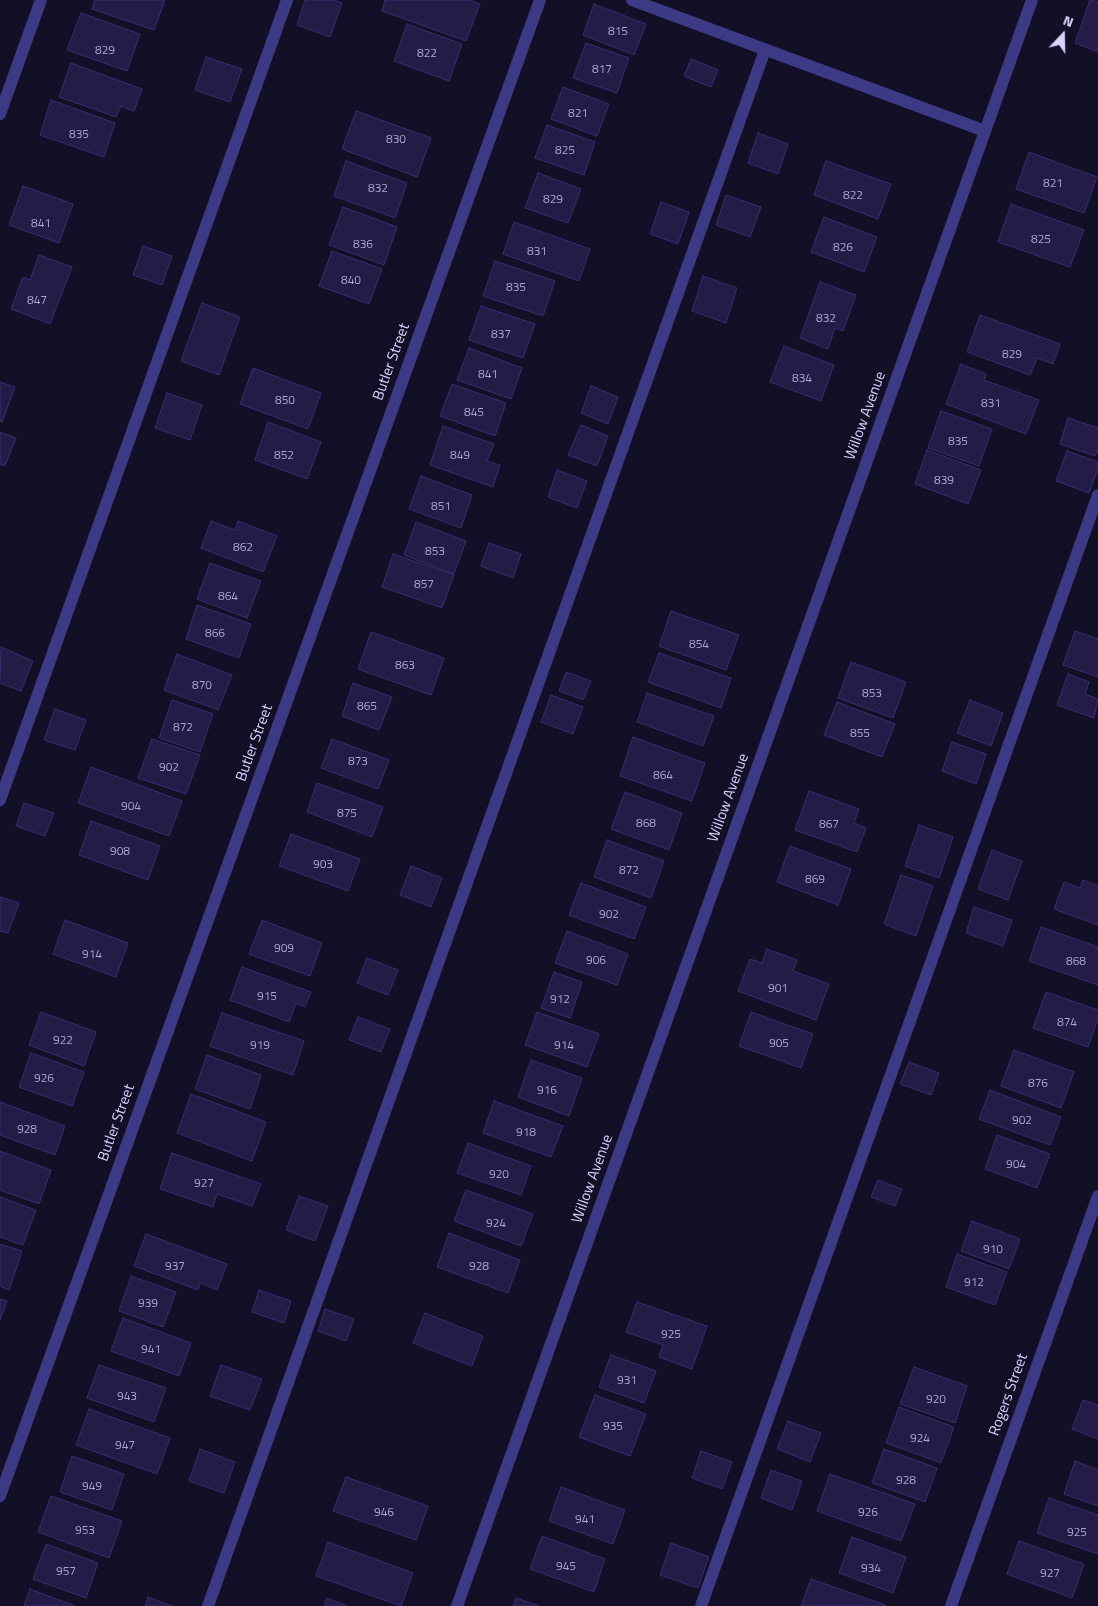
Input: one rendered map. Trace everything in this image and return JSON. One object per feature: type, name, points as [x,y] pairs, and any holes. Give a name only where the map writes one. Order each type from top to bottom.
[{"type":"street","points":[[0,114],[41,0]]},
{"type":"street","points":[[0,800],[287,0]]},
{"type":"street","name":"Butler Street","points":[[0,1496],[540,0]]},
{"type":"street","points":[[632,0],[985,131]]},
{"type":"street","name":"Willow Avenue","points":[[457,1606],[1032,0]]},
{"type":"street","points":[[208,1606],[766,50]]},
{"type":"street","points":[[701,1606],[1098,495]]},
{"type":"street","name":"Rogers Street","points":[[951,1606],[1098,1196]]},
{"type":"building","points":[[95,0],[165,0],[154,30],[92,9]]},
{"type":"building","points":[[305,0],[333,0],[342,3],[330,37],[297,25]]},
{"type":"building","points":[[385,0],[470,0],[480,4],[466,41],[382,11]]},
{"type":"building","points":[[1090,0],[1098,2],[1098,52],[1075,43]]},
{"type":"building","points":[[594,4],[646,24],[634,55],[583,35]]},
{"type":"building","points":[[81,13],[140,34],[127,71],[67,50]]},
{"type":"building","points":[[407,24],[462,44],[449,81],[394,61]]},
{"type":"building","points":[[586,43],[629,58],[617,93],[573,78]]},
{"type":"building","points":[[206,57],[242,69],[230,102],[195,90]]},
{"type":"building","points":[[691,59],[718,70],[711,87],[684,76]]},
{"type":"building","points":[[71,63],[142,89],[134,111],[121,106],[116,117],[59,97]]},
{"type":"building","points":[[563,87],[609,104],[597,136],[551,119]]},
{"type":"building","points":[[51,100],[115,123],[104,157],[40,135]]},
{"type":"building","points":[[356,111],[431,138],[417,177],[342,149]]},
{"type":"building","points":[[547,125],[595,142],[584,175],[535,158]]},
{"type":"building","points":[[758,133],[788,144],[778,174],[748,163]]},
{"type":"building","points":[[1029,152],[1097,177],[1084,213],[1016,189]]},
{"type":"building","points":[[346,161],[407,183],[395,218],[334,196]]},
{"type":"building","points":[[826,161],[891,184],[878,219],[814,195]]},
{"type":"building","points":[[538,173],[581,189],[568,223],[525,208]]},
{"type":"building","points":[[23,186],[73,204],[59,243],[9,225]]},
{"type":"building","points":[[726,195],[761,207],[750,237],[716,225]]},
{"type":"building","points":[[661,202],[689,212],[678,244],[650,234]]},
{"type":"building","points":[[1011,204],[1084,230],[1070,267],[998,242]]},
{"type":"building","points":[[343,207],[397,227],[384,265],[329,245]]},
{"type":"building","points":[[824,217],[877,237],[864,272],[811,252]]},
{"type":"building","points":[[514,222],[590,249],[579,281],[503,254]]},
{"type":"building","points":[[143,246],[172,256],[162,285],[133,275]]},
{"type":"building","points":[[332,251],[382,269],[369,304],[319,286]]},
{"type":"building","points":[[39,255],[72,267],[50,324],[11,309],[23,277],[30,280]]},
{"type":"building","points":[[495,261],[555,281],[543,316],[483,296]]},
{"type":"building","points":[[703,276],[737,288],[726,323],[692,311]]},
{"type":"building","points":[[820,282],[856,295],[843,331],[835,328],[828,349],[800,338]]},
{"type":"building","points":[[202,303],[240,317],[219,375],[181,361]]},
{"type":"building","points":[[481,306],[535,324],[523,358],[469,340]]},
{"type":"building","points":[[980,315],[1060,344],[1053,364],[1037,358],[1030,375],[967,352]]},
{"type":"building","points":[[784,346],[834,365],[821,401],[770,382]]},
{"type":"building","points":[[469,348],[522,368],[511,399],[457,380]]},
{"type":"building","points":[[961,364],[986,374],[984,380],[1039,400],[1026,434],[946,404]]},
{"type":"building","points":[[253,368],[321,393],[308,429],[240,404]]},
{"type":"building","points":[[0,382],[15,387],[2,422],[0,421]]},
{"type":"building","points":[[452,384],[506,403],[495,436],[440,416]]},
{"type":"building","points":[[591,386],[618,397],[608,424],[581,413]]},
{"type":"building","points":[[167,393],[202,405],[190,440],[155,428]]},
{"type":"building","points":[[941,411],[992,429],[979,466],[928,448]]},
{"type":"building","points":[[1068,418],[1098,428],[1098,449],[1095,456],[1060,444]]},
{"type":"building","points":[[268,422],[321,442],[307,479],[255,460]]},
{"type":"building","points":[[581,425],[608,436],[597,466],[568,455]]},
{"type":"building","points":[[443,426],[494,444],[487,461],[500,465],[493,487],[430,465]]},
{"type":"building","points":[[0,432],[16,438],[5,466],[0,464]]},
{"type":"building","points":[[927,450],[981,470],[968,504],[915,484]]},
{"type":"building","points":[[1067,451],[1098,462],[1098,469],[1089,493],[1056,481]]},
{"type":"building","points":[[557,470],[587,481],[577,508],[548,497]]},
{"type":"building","points":[[421,476],[472,495],[461,528],[409,509]]},
{"type":"building","points":[[211,521],[235,530],[238,521],[277,536],[263,572],[201,548]]},
{"type":"building","points":[[416,522],[466,541],[454,574],[404,555]]},
{"type":"building","points":[[489,543],[521,554],[513,578],[481,566]]},
{"type":"building","points":[[393,554],[454,575],[442,608],[382,587]]},
{"type":"building","points":[[210,563],[261,581],[247,618],[197,599]]},
{"type":"building","points":[[197,605],[251,624],[239,658],[186,639]]},
{"type":"building","points":[[671,611],[739,635],[726,670],[659,646]]},
{"type":"building","points":[[1075,631],[1098,639],[1098,677],[1063,665]]},
{"type":"building","points":[[371,632],[444,658],[431,695],[358,669]]},
{"type":"building","points":[[1,647],[33,661],[21,691],[0,683]]},
{"type":"building","points":[[659,653],[731,678],[721,708],[648,682]]},
{"type":"building","points":[[177,654],[232,675],[218,710],[164,690]]},
{"type":"building","points":[[851,662],[906,682],[893,718],[838,698]]},
{"type":"building","points":[[566,672],[591,681],[583,700],[559,691]]},
{"type":"building","points":[[1068,674],[1089,682],[1085,694],[1098,699],[1094,718],[1057,705]]},
{"type":"building","points":[[353,683],[392,697],[379,730],[342,716]]},
{"type":"building","points":[[647,693],[714,716],[703,746],[637,722]]},
{"type":"building","points":[[551,695],[583,707],[573,734],[541,722]]},
{"type":"building","points":[[172,700],[213,714],[200,752],[159,738]]},
{"type":"building","points":[[970,700],[1003,713],[991,746],[957,733]]},
{"type":"building","points":[[837,702],[895,724],[882,757],[824,735]]},
{"type":"building","points":[[55,709],[86,720],[75,750],[44,740]]},
{"type":"building","points":[[633,737],[705,763],[692,801],[620,776]]},
{"type":"building","points":[[152,739],[200,755],[186,794],[138,778]]},
{"type":"building","points":[[332,739],[389,760],[378,789],[321,768]]},
{"type":"building","points":[[952,742],[986,754],[976,784],[942,771]]},
{"type":"building","points":[[91,767],[182,801],[169,836],[78,803]]},
{"type":"building","points":[[317,783],[383,807],[372,837],[307,812]]},
{"type":"building","points":[[809,791],[859,809],[854,823],[866,828],[857,852],[795,830]]},
{"type":"building","points":[[625,792],[682,813],[669,850],[611,829]]},
{"type":"building","points":[[24,803],[54,813],[45,836],[16,826]]},
{"type":"building","points":[[91,821],[160,846],[148,880],[79,855]]},
{"type":"building","points":[[919,825],[953,837],[939,878],[905,866]]},
{"type":"building","points":[[291,834],[360,859],[348,891],[279,866]]},
{"type":"building","points":[[607,840],[664,861],[651,898],[594,877]]},
{"type":"building","points":[[790,846],[851,869],[838,905],[777,882]]},
{"type":"building","points":[[992,850],[1022,861],[1008,900],[978,889]]},
{"type":"building","points":[[411,866],[442,878],[431,907],[400,895]]},
{"type":"building","points":[[901,875],[933,886],[916,936],[884,924]]},
{"type":"building","points":[[1083,880],[1098,886],[1098,925],[1054,909],[1064,882],[1080,888]]},
{"type":"building","points":[[581,883],[646,907],[634,939],[569,915]]},
{"type":"building","points":[[0,897],[19,903],[8,933],[0,931]]},
{"type":"building","points":[[974,907],[1012,920],[1003,946],[966,933]]},
{"type":"building","points":[[65,920],[128,943],[116,977],[53,954]]},
{"type":"building","points":[[262,920],[322,943],[310,976],[249,954]]},
{"type":"building","points":[[1041,927],[1098,947],[1098,985],[1029,961]]},
{"type":"building","points":[[567,931],[628,954],[617,985],[555,963]]},
{"type":"building","points":[[767,949],[797,960],[793,971],[829,984],[816,1020],[738,991],[750,959],[762,963]]},
{"type":"building","points":[[367,958],[398,970],[388,995],[357,983]]},
{"type":"building","points":[[242,967],[311,992],[305,1007],[296,1003],[289,1022],[230,1000]]},
{"type":"building","points":[[554,972],[582,982],[570,1018],[541,1008]]},
{"type":"building","points":[[1046,992],[1098,1010],[1098,1019],[1088,1047],[1033,1028]]},
{"type":"building","points":[[41,1012],[96,1032],[84,1066],[29,1045]]},
{"type":"building","points":[[537,1012],[599,1034],[587,1067],[525,1045]]},
{"type":"building","points":[[751,1012],[813,1034],[801,1068],[739,1046]]},
{"type":"building","points":[[222,1013],[304,1041],[293,1075],[210,1046]]},
{"type":"building","points":[[358,1017],[390,1029],[381,1052],[349,1040]]},
{"type":"building","points":[[1014,1050],[1074,1072],[1061,1108],[1001,1086]]},
{"type":"building","points":[[31,1053],[84,1072],[72,1106],[19,1087]]},
{"type":"building","points":[[207,1055],[261,1075],[250,1109],[195,1089]]},
{"type":"building","points":[[531,1060],[582,1078],[569,1116],[518,1097]]},
{"type":"building","points":[[909,1062],[939,1073],[931,1095],[900,1084]]},
{"type":"building","points":[[990,1090],[1061,1117],[1050,1145],[979,1119]]},
{"type":"building","points":[[191,1094],[266,1122],[252,1161],[177,1133]]},
{"type":"building","points":[[494,1101],[563,1126],[551,1157],[483,1133]]},
{"type":"building","points":[[0,1102],[65,1126],[55,1155],[0,1135]]},
{"type":"building","points":[[997,1135],[1050,1154],[1037,1188],[985,1169]]},
{"type":"building","points":[[468,1143],[531,1166],[521,1195],[457,1173]]},
{"type":"building","points":[[0,1151],[51,1170],[39,1204],[0,1190]]},
{"type":"building","points":[[172,1153],[261,1184],[252,1206],[217,1194],[213,1207],[160,1189]]},
{"type":"building","points":[[878,1180],[902,1189],[895,1206],[871,1197]]},
{"type":"building","points":[[466,1190],[533,1214],[521,1246],[454,1221]]},
{"type":"building","points":[[299,1196],[328,1206],[315,1241],[286,1230]]},
{"type":"building","points":[[0,1197],[36,1210],[23,1245],[0,1237]]},
{"type":"building","points":[[972,1221],[1020,1239],[1009,1269],[961,1251]]},
{"type":"building","points":[[449,1233],[520,1260],[508,1293],[437,1267]]},
{"type":"building","points":[[146,1234],[227,1264],[217,1290],[200,1283],[198,1290],[134,1266]]},
{"type":"building","points":[[0,1244],[22,1251],[9,1290],[0,1286]]},
{"type":"building","points":[[957,1254],[1007,1272],[995,1305],[946,1287]]},
{"type":"building","points":[[131,1276],[176,1292],[163,1327],[119,1311]]},
{"type":"building","points":[[259,1290],[291,1301],[284,1323],[252,1312]]},
{"type":"building","points":[[0,1299],[7,1301],[0,1320]]},
{"type":"building","points":[[637,1302],[707,1326],[692,1369],[659,1357],[663,1345],[626,1332]]},
{"type":"building","points":[[325,1309],[354,1319],[346,1341],[318,1331]]},
{"type":"building","points":[[425,1313],[483,1336],[472,1366],[413,1343]]},
{"type":"building","points":[[123,1318],[191,1343],[179,1376],[111,1351]]},
{"type":"building","points":[[611,1355],[656,1371],[644,1403],[599,1387]]},
{"type":"building","points":[[99,1365],[166,1388],[154,1422],[87,1398]]},
{"type":"building","points":[[221,1365],[262,1379],[250,1410],[210,1396]]},
{"type":"building","points":[[914,1367],[967,1386],[955,1423],[900,1404]]},
{"type":"building","points":[[595,1395],[646,1414],[630,1456],[579,1437]]},
{"type":"building","points":[[1083,1400],[1098,1405],[1098,1439],[1072,1429]]},
{"type":"building","points":[[899,1407],[954,1427],[941,1463],[886,1443]]},
{"type":"building","points":[[89,1409],[170,1438],[157,1474],[76,1445]]},
{"type":"building","points":[[788,1421],[821,1433],[810,1462],[777,1449]]},
{"type":"building","points":[[200,1449],[235,1462],[224,1493],[189,1481]]},
{"type":"building","points":[[884,1449],[937,1468],[925,1502],[872,1483]]},
{"type":"building","points":[[701,1451],[732,1462],[722,1489],[692,1478]]},
{"type":"building","points":[[72,1456],[124,1474],[112,1510],[60,1492]]},
{"type":"building","points":[[1075,1461],[1098,1470],[1098,1506],[1064,1494]]},
{"type":"building","points":[[771,1470],[802,1481],[792,1510],[761,1498]]},
{"type":"building","points":[[830,1474],[915,1504],[901,1541],[817,1511]]},
{"type":"building","points":[[346,1477],[428,1506],[416,1540],[333,1511]]},
{"type":"building","points":[[561,1487],[625,1510],[613,1544],[549,1521]]},
{"type":"building","points":[[51,1496],[122,1521],[109,1558],[38,1532]]},
{"type":"building","points":[[1049,1498],[1098,1515],[1098,1554],[1037,1533]]},
{"type":"building","points":[[542,1536],[605,1559],[594,1592],[530,1569]]},
{"type":"building","points":[[852,1537],[906,1557],[893,1593],[839,1573]]},
{"type":"building","points":[[1019,1541],[1084,1564],[1072,1598],[1007,1574]]},
{"type":"building","points":[[328,1542],[413,1573],[401,1606],[316,1576]]},
{"type":"building","points":[[671,1543],[709,1557],[698,1588],[660,1575]]},
{"type":"building","points":[[46,1544],[98,1563],[86,1598],[33,1579]]},
{"type":"building","points":[[811,1579],[885,1605],[885,1606],[801,1606]]},
{"type":"building","points":[[30,1589],[75,1606],[24,1606]]},
{"type":"building","points":[[148,1597],[172,1606],[145,1606]]},
{"type":"building","points":[[327,1598],[347,1606],[324,1606]]},
{"type":"building","points":[[516,1598],[539,1606],[513,1606]]}]
